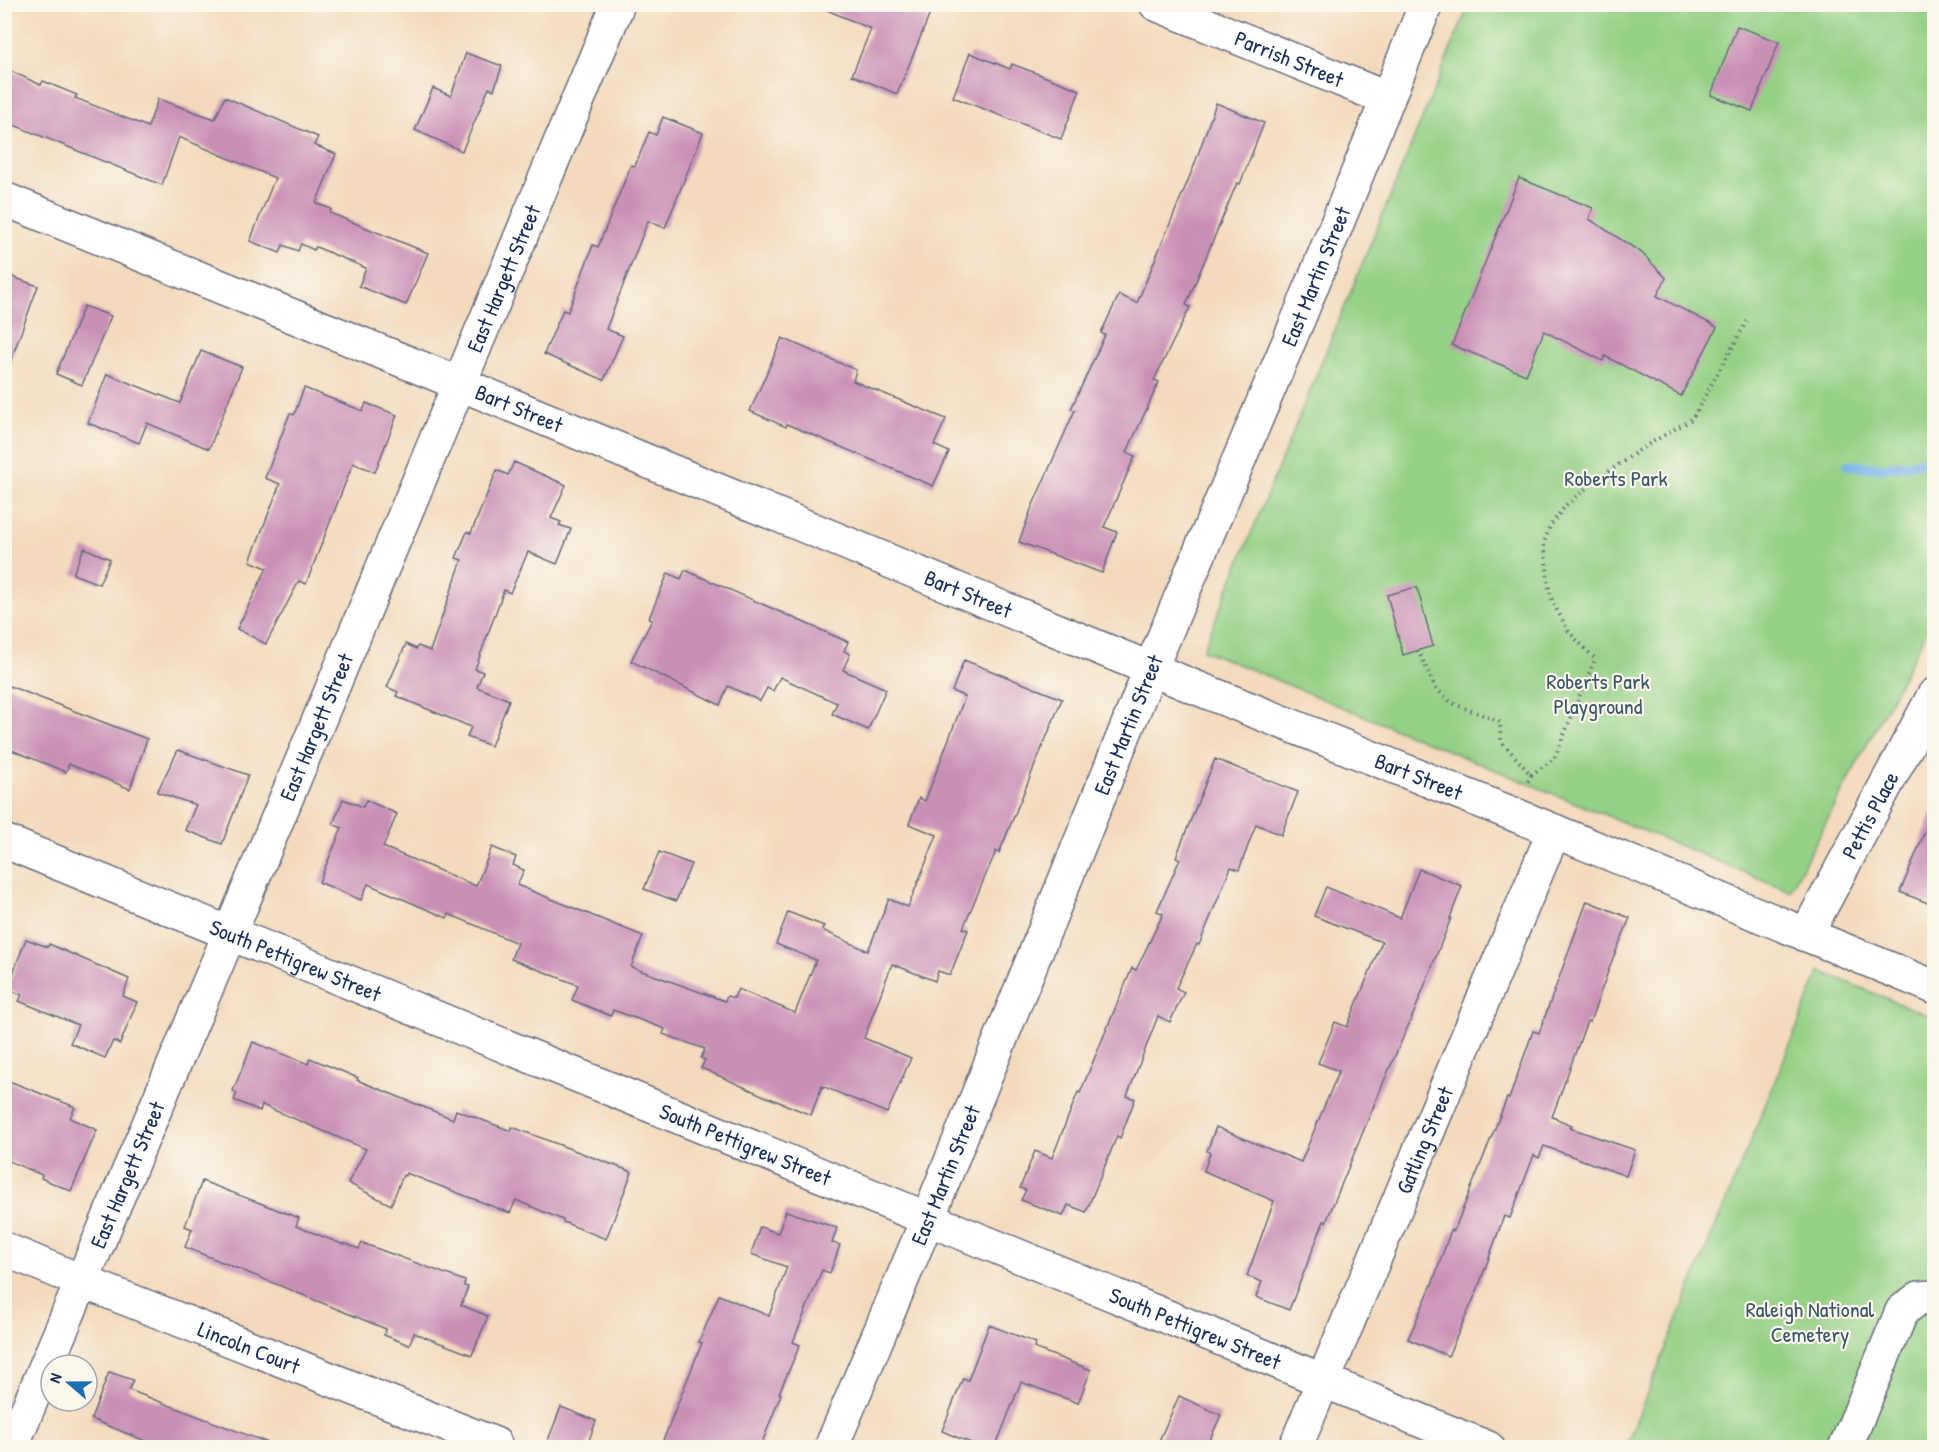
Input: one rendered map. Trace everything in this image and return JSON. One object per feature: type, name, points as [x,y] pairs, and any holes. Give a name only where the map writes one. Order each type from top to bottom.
[{"type":"street","name":"East Hargett Street","points":[[11,1448],[230,933],[618,4]]},
{"type":"street","name":"Parrish Street","points":[[1156,4],[1388,99]]},
{"type":"street","name":"East Martin Street","points":[[831,1448],[928,1218],[1151,668],[1304,304],[1426,4]]},
{"type":"street","name":"Bart Street","points":[[4,199],[1935,987]]},
{"type":"street","name":"Pettis Place","points":[[1806,935],[1935,695]]},
{"type":"street","name":"Gatling Street","points":[[1295,1448],[1554,831]]},
{"type":"street","name":"South Pettigrew Street","points":[[4,841],[1488,1448]]},
{"type":"street","name":"Lincoln Court","points":[[4,1249],[495,1444]]},
{"type":"street","points":[[1845,1448],[1902,1311],[1919,1298],[1935,1298]]},
{"type":"path","points":[[1513,814],[1531,775],[1554,759],[1595,659],[1569,632],[1553,603],[1544,543],[1550,526],[1566,505],[1595,481],[1644,447],[1692,419],[1747,321]]},
{"type":"path","points":[[1418,650],[1436,689],[1452,703],[1500,722],[1501,741],[1531,775]]},
{"type":"green space","name":"Roberts Park","points":[[1469,5],[1934,5],[1934,617],[1790,891],[1203,650]]},
{"type":"green space","name":"Raleigh National Cemetery","points":[[1820,971],[1934,1018],[1934,1447],[1625,1448]]},
{"type":"building","points":[[813,4],[934,4],[897,94],[852,75],[871,29]]},
{"type":"building","points":[[1737,26],[1779,42],[1752,111],[1711,95]]},
{"type":"building","points":[[466,53],[502,66],[494,90],[489,88],[462,151],[415,130],[433,88],[451,96]]},
{"type":"building","points":[[970,53],[1010,69],[1012,64],[1080,90],[1061,139],[953,97]]},
{"type":"building","points":[[4,68],[41,85],[43,81],[77,95],[75,98],[148,127],[158,99],[215,119],[225,97],[318,137],[314,145],[336,154],[316,203],[331,209],[330,213],[428,253],[406,305],[359,286],[366,268],[316,247],[314,250],[301,244],[298,251],[283,245],[280,253],[250,241],[275,178],[179,137],[162,185],[4,121]]},
{"type":"building","points":[[1216,103],[1264,123],[1240,184],[1237,183],[1186,305],[1190,307],[1154,380],[1159,382],[1127,452],[1135,456],[1104,527],[1117,532],[1102,573],[1019,542],[1075,410],[1071,409],[1105,335],[1101,333],[1119,295],[1137,303],[1194,166]]},
{"type":"building","points":[[663,117],[703,133],[665,228],[648,221],[606,329],[623,336],[604,380],[544,354],[563,310],[568,312],[593,245],[598,247],[631,165],[635,166],[649,132],[656,135]]},
{"type":"building","points":[[1519,178],[1593,208],[1589,219],[1642,253],[1666,278],[1657,296],[1717,327],[1681,396],[1605,356],[1603,361],[1544,331],[1526,375],[1452,345]]},
{"type":"building","points":[[4,274],[38,286],[8,368],[4,368]]},
{"type":"building","points":[[84,306],[111,316],[82,385],[56,374]]},
{"type":"building","points":[[782,338],[856,370],[853,381],[946,419],[934,445],[949,452],[933,486],[787,424],[786,427],[750,411]]},
{"type":"building","points":[[201,351],[242,367],[209,449],[147,423],[139,443],[88,423],[107,374],[180,403]]},
{"type":"building","points":[[304,388],[363,411],[366,403],[397,415],[375,472],[353,463],[306,584],[299,581],[266,644],[237,629],[267,568],[250,561],[280,484],[265,478],[290,413],[294,415]]},
{"type":"building","points":[[514,462],[566,485],[551,518],[561,522],[559,525],[571,529],[557,564],[528,552],[510,593],[504,590],[475,669],[483,672],[477,687],[509,700],[491,746],[467,737],[471,727],[396,696],[398,692],[387,687],[406,644],[416,649],[418,646],[430,651],[462,560],[456,558],[467,532],[471,533],[497,470],[508,475]]},
{"type":"building","points":[[84,548],[110,559],[99,584],[73,574]]},
{"type":"building","points":[[685,570],[848,642],[844,651],[850,654],[843,670],[886,689],[868,730],[832,714],[837,703],[780,677],[773,691],[767,688],[760,701],[728,686],[720,705],[631,661],[652,620],[649,618],[668,573],[681,579]]},
{"type":"building","points":[[1417,587],[1433,646],[1403,655],[1387,595]]},
{"type":"building","points":[[964,660],[1062,699],[999,853],[996,851],[963,928],[968,930],[950,975],[938,971],[935,981],[892,964],[864,1038],[911,1058],[887,1113],[822,1086],[811,1115],[701,1068],[705,1060],[701,1058],[705,1049],[663,1034],[665,1029],[613,1010],[611,1016],[572,1000],[578,985],[511,959],[517,943],[449,914],[447,918],[368,884],[361,900],[319,882],[342,828],[333,824],[343,799],[363,807],[366,800],[397,814],[383,847],[476,886],[492,847],[516,857],[513,865],[524,870],[517,885],[643,936],[631,967],[725,1001],[727,996],[734,998],[738,989],[795,1013],[816,960],[776,944],[788,912],[824,926],[822,930],[868,951],[889,899],[908,907],[937,835],[909,824],[919,798],[925,801],[965,697],[952,691]]},
{"type":"building","points":[[4,684],[147,739],[130,789],[69,764],[66,772],[4,747]]},
{"type":"building","points":[[178,750],[248,775],[222,844],[185,830],[196,805],[157,792]]},
{"type":"building","points":[[1215,759],[1298,792],[1281,835],[1256,824],[1239,870],[1231,867],[1199,945],[1197,944],[1176,988],[1184,992],[1170,1022],[1158,1016],[1127,1096],[1135,1099],[1086,1212],[1068,1205],[1063,1216],[1021,1200],[1026,1190],[1020,1188],[1035,1151],[1052,1158],[1132,968],[1136,970],[1163,914],[1157,911],[1180,859],[1176,857]]},
{"type":"building","points":[[1935,810],[1935,906],[1900,892]]},
{"type":"building","points":[[659,852],[691,864],[676,901],[644,889]]},
{"type":"building","points":[[1419,869],[1462,886],[1415,1010],[1326,1222],[1324,1221],[1289,1310],[1256,1297],[1262,1282],[1247,1276],[1274,1201],[1204,1171],[1210,1153],[1207,1151],[1216,1127],[1301,1162],[1339,1071],[1318,1063],[1335,1022],[1347,1027],[1382,942],[1314,916],[1326,887],[1400,918]]},
{"type":"building","points":[[1587,901],[1630,918],[1590,1022],[1587,1021],[1552,1117],[1572,1125],[1570,1128],[1635,1150],[1626,1176],[1544,1146],[1539,1158],[1534,1155],[1510,1218],[1504,1216],[1477,1291],[1448,1356],[1408,1339],[1433,1282],[1451,1230],[1454,1231],[1507,1098],[1509,1099],[1533,1031],[1539,1033]]},
{"type":"building","points":[[26,939],[48,947],[49,944],[129,979],[123,996],[137,1002],[120,1044],[113,1041],[105,1058],[70,1043],[78,1025],[19,1001],[22,995],[7,989]]},
{"type":"building","points":[[253,1042],[308,1064],[310,1058],[453,1119],[456,1110],[511,1131],[512,1127],[632,1172],[606,1239],[516,1200],[510,1213],[406,1173],[405,1176],[403,1175],[391,1205],[348,1183],[366,1149],[262,1105],[260,1111],[234,1100],[237,1093],[233,1091]]},
{"type":"building","points":[[4,1079],[75,1107],[70,1118],[97,1130],[71,1191],[41,1178],[42,1175],[4,1159]]},
{"type":"building","points":[[202,1181],[299,1218],[296,1226],[344,1245],[344,1243],[359,1249],[362,1243],[465,1281],[464,1286],[468,1287],[461,1305],[488,1316],[472,1355],[414,1333],[409,1345],[384,1335],[386,1329],[185,1247],[192,1229],[185,1226]]},
{"type":"building","points":[[786,1211],[837,1228],[832,1243],[840,1245],[830,1273],[822,1270],[793,1342],[800,1345],[779,1393],[781,1394],[760,1448],[660,1448],[719,1295],[769,1316],[787,1267],[751,1254],[760,1227],[778,1233]]},
{"type":"building","points":[[989,1325],[1036,1343],[1034,1348],[1091,1370],[1078,1403],[1021,1382],[995,1448],[983,1448],[942,1431],[963,1378],[968,1380]]},
{"type":"building","points":[[109,1372],[133,1380],[129,1390],[271,1444],[270,1448],[163,1448],[91,1419],[93,1413],[99,1413],[99,1398]]},
{"type":"building","points":[[1179,1396],[1221,1415],[1206,1448],[1174,1448],[1159,1441]]},
{"type":"building","points":[[561,1407],[596,1421],[586,1448],[545,1448]]},
{"type":"waterway","points":[[1848,465],[1884,468],[1934,460]]},
{"type":"park label","name":"Roberts Park Playground","points":[[1598,694]]}]
